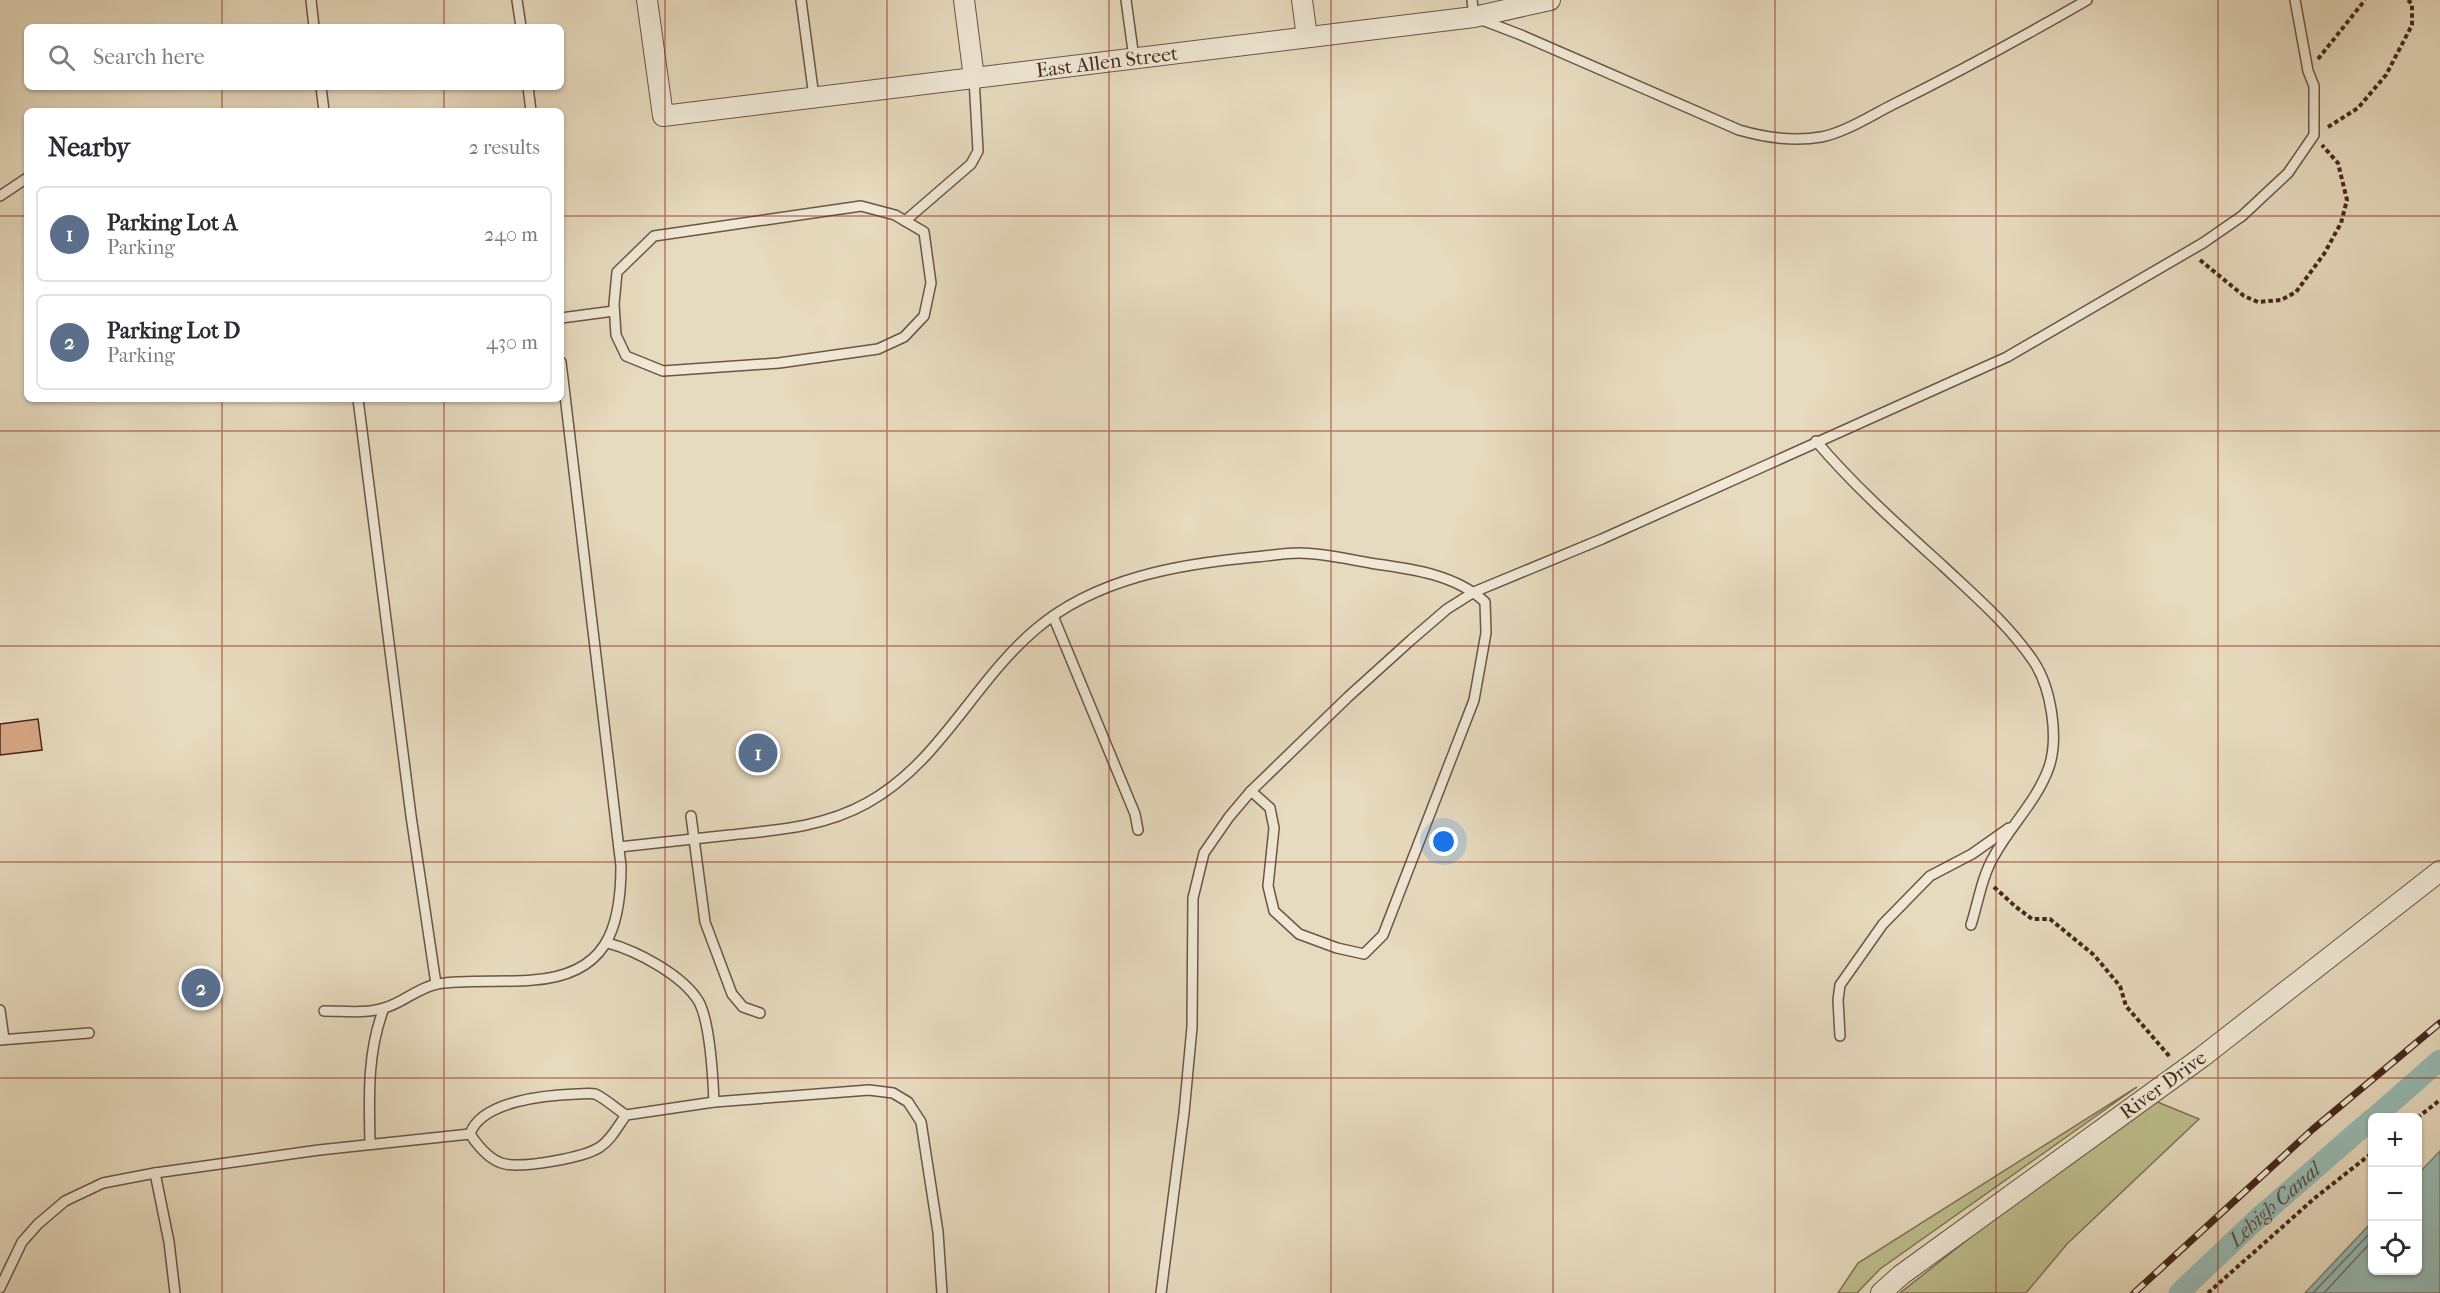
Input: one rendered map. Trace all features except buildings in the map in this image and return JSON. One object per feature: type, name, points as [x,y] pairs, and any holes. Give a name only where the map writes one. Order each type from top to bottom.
[{"type":"street","name":"East Allen Street","points":[[647,0],[663,116],[1307,37],[1473,8],[1550,0]]},
{"type":"street","points":[[964,0],[974,78]]},
{"type":"street","points":[[1302,0],[1307,37]]},
{"type":"street","name":"River Drive","points":[[1881,1293],[1901,1275],[2182,1071],[2440,871]]},
{"type":"lane","points":[[311,0],[314,24]]},
{"type":"lane","points":[[518,0],[521,24]]},
{"type":"lane","points":[[801,0],[814,97]]},
{"type":"lane","points":[[1126,0],[1134,58]]},
{"type":"lane","points":[[1473,8],[1521,34],[1739,130],[1766,137],[1792,140],[1823,137],[1858,122],[1979,62],[2087,0]]},
{"type":"lane","points":[[1161,1293],[1184,1113],[1192,1027],[1193,898],[1204,854],[1251,791],[1347,697],[1403,647],[1447,609],[1474,592],[1602,539],[2007,357],[2242,216],[2288,173],[2314,135],[2314,86],[2308,71],[2295,0]]},
{"type":"lane","points":[[905,221],[971,164],[978,151],[974,78]]},
{"type":"lane","points":[[321,90],[324,108]]},
{"type":"lane","points":[[528,90],[531,108]]},
{"type":"lane","points":[[0,196],[24,180]]},
{"type":"lane","points":[[861,206],[895,215],[924,232],[931,283],[924,316],[904,337],[878,349],[779,363],[663,370],[626,356],[616,336],[614,311],[617,272],[654,236],[861,206]]},
{"type":"lane","points":[[564,318],[614,311]]},
{"type":"lane","points":[[324,1011],[384,1008],[436,984],[551,978],[576,970],[590,960],[608,943],[613,931],[621,892],[618,847],[564,388]]},
{"type":"lane","points":[[358,402],[411,816],[436,984]]},
{"type":"lane","points":[[1816,441],[1838,467],[1985,604],[2035,663],[2049,698],[2054,731],[2050,765],[2036,797],[2012,826],[1992,858],[1971,925]]},
{"type":"lane","points":[[618,847],[811,825],[849,812],[875,799],[899,782],[924,759],[1013,651],[1053,616],[1101,590],[1154,573],[1203,562],[1299,553],[1423,570],[1474,592],[1485,602],[1486,633],[1474,700],[1383,935],[1364,954],[1337,948],[1299,934],[1274,911],[1268,886],[1274,828],[1270,808],[1251,791]]},
{"type":"lane","points":[[1053,616],[1136,814],[1138,830]]},
{"type":"lane","points":[[691,816],[705,922],[732,994],[743,1007],[760,1013]]},
{"type":"lane","points":[[1840,1036],[1838,1000],[1840,985],[1883,924],[1930,876],[1972,854],[2012,826]]},
{"type":"lane","points":[[608,943],[646,957],[668,972],[699,1002],[708,1038],[714,1102]]},
{"type":"lane","points":[[370,1143],[369,1076],[376,1027],[384,1008]]},
{"type":"lane","points":[[0,1010],[2,1040],[89,1033]]},
{"type":"lane","points":[[470,1134],[474,1124],[486,1114],[519,1101],[557,1095],[594,1094],[626,1115],[714,1102],[869,1090],[892,1093],[908,1102],[921,1122],[938,1232],[942,1293]]},
{"type":"lane","points":[[470,1134],[477,1145],[504,1164],[533,1164],[568,1159],[599,1148],[626,1115]]},
{"type":"lane","points":[[0,1288],[22,1242],[38,1224],[65,1201],[103,1183],[155,1173],[370,1143],[470,1134]]},
{"type":"lane","points":[[155,1173],[169,1242],[175,1293]]},
{"type":"path","points":[[2308,71],[2365,0]]},
{"type":"path","points":[[2188,250],[2244,296],[2258,302],[2281,300],[2296,292],[2324,254],[2341,223],[2347,200],[2338,163],[2314,135],[2358,108],[2386,75],[2412,25],[2412,4],[2408,0]]},
{"type":"path","points":[[1986,878],[2016,907],[2032,918],[2050,919],[2094,955],[2120,986],[2126,1006],[2182,1071]]},
{"type":"path","points":[[2422,1114],[2440,1100]]},
{"type":"path","points":[[2208,1293],[2316,1197],[2368,1157]]},
{"type":"green space","points":[[2137,1087],[1880,1269],[1857,1293],[1838,1293],[1858,1263]]},
{"type":"green space","points":[[2155,1101],[2199,1119],[2067,1244],[2026,1293],[1900,1293],[2000,1214]]},
{"type":"water","points":[[2440,1151],[2440,1293],[2305,1293],[2368,1226],[2368,1275],[2422,1275],[2422,1170]]},
{"type":"waterway","name":"Lehigh Canal","points":[[2380,1113],[2440,1060]]},
{"type":"waterway","name":"Lehigh Canal","points":[[2179,1293],[2257,1219],[2368,1122]]},
{"type":"railway","points":[[2134,1293],[2313,1129],[2440,1023]]},
{"type":"place","name":"Parking Lot A","points":[[758,753]]},
{"type":"place","name":"Parking Lot D","points":[[201,988]]}]
